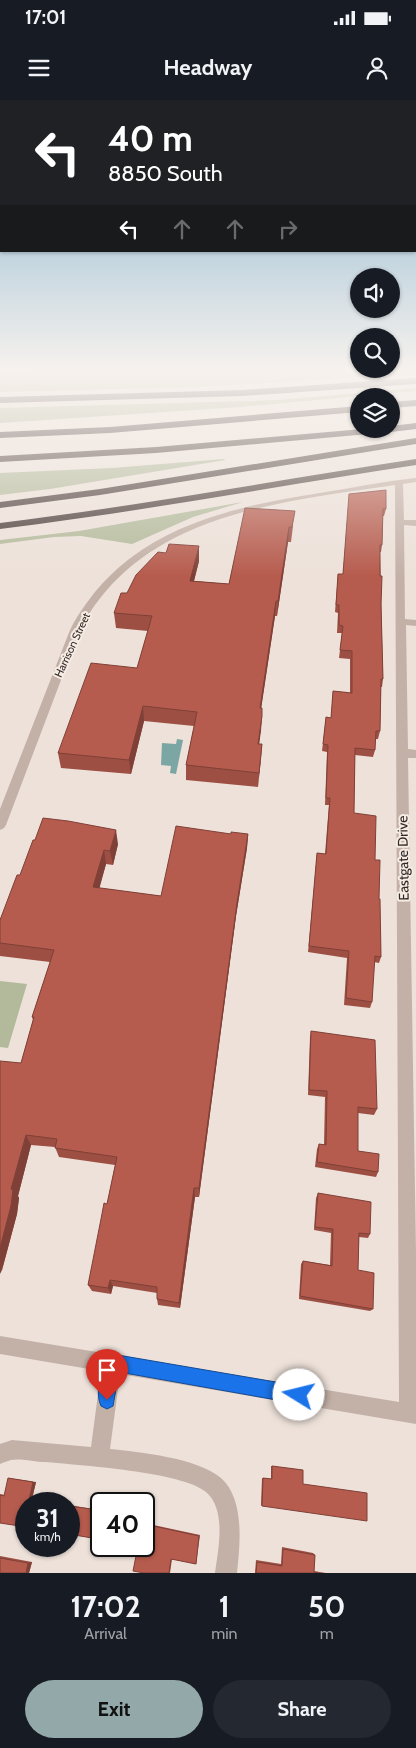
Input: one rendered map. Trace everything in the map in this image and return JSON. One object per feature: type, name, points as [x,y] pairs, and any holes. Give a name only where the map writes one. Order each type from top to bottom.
[{"type":"highway","points":[[0,459],[156,450],[281,439]]},
{"type":"highway","points":[[0,505],[100,492],[413,442]]},
{"type":"highway","points":[[0,526],[112,512],[227,491],[416,462]]},
{"type":"street","name":"Harrison Street","points":[[0,825],[70,644],[85,612],[107,585],[132,561],[154,545],[208,519],[268,504],[416,480]]},
{"type":"street","name":"Eastgate Drive","points":[[398,482],[400,622],[409,754],[413,1414]]},
{"type":"street","points":[[399,522],[416,523]]},
{"type":"street","points":[[400,622],[416,623]]},
{"type":"street","points":[[0,1345],[413,1414]]},
{"type":"street","points":[[100,1456],[112,1363]]},
{"type":"street","points":[[0,1454],[12,1450],[100,1456],[190,1472],[214,1484],[229,1512],[226,1573]]},
{"type":"green space","points":[[224,459],[50,489],[0,495],[0,473],[112,468]]},
{"type":"green space","points":[[243,502],[193,517],[132,544],[81,536],[54,537],[0,544],[0,540],[79,531]]},
{"type":"green space","points":[[0,981],[27,984],[8,1048],[0,1047]]},
{"type":"water","points":[[177,739],[183,740],[176,774],[170,773],[171,766],[161,765],[162,743],[176,744]]},
{"type":"building","points":[[386,490],[386,509],[383,509],[382,545],[380,545],[383,679],[381,679],[380,731],[376,731],[375,750],[355,748],[354,813],[376,816],[375,860],[380,860],[381,957],[375,956],[372,1002],[346,998],[349,951],[309,946],[317,853],[326,854],[330,798],[326,798],[328,745],[323,744],[326,717],[331,718],[333,691],[352,693],[352,651],[340,650],[343,626],[339,625],[339,605],[336,605],[338,574],[343,574],[349,494]]},
{"type":"building","points":[[245,508],[295,511],[292,527],[289,527],[260,708],[262,708],[262,716],[258,744],[262,744],[259,773],[186,765],[197,712],[143,706],[129,760],[58,753],[91,663],[137,668],[152,616],[114,613],[121,593],[127,593],[136,575],[158,552],[166,553],[169,544],[199,546],[190,581],[229,584]]},
{"type":"building","points":[[43,818],[116,830],[110,851],[104,850],[93,887],[161,896],[176,826],[231,834],[231,832],[248,834],[199,1188],[194,1188],[179,1303],[157,1299],[157,1287],[110,1280],[108,1288],[88,1285],[104,1203],[107,1204],[117,1157],[55,1148],[57,1139],[26,1135],[11,1189],[13,1190],[11,1206],[0,1248],[0,1061],[21,1063],[34,1017],[32,1017],[54,950],[0,943],[0,920],[17,875],[20,875]]},
{"type":"building","points":[[311,1031],[375,1040],[377,1109],[358,1107],[358,1151],[379,1154],[378,1172],[317,1162],[319,1144],[326,1145],[327,1091],[309,1090]]},
{"type":"building","points":[[318,1193],[371,1202],[370,1234],[359,1233],[358,1270],[374,1273],[373,1309],[300,1296],[303,1261],[332,1266],[333,1229],[315,1227]]},
{"type":"building","points":[[272,1466],[303,1470],[303,1484],[367,1493],[367,1521],[262,1506],[263,1478],[272,1479]]},
{"type":"building","points":[[8,1478],[33,1482],[31,1492],[15,1492],[15,1525],[0,1523],[0,1495],[4,1496]]},
{"type":"building","points":[[80,1508],[90,1509],[90,1538],[80,1536]]},
{"type":"building","points":[[155,1526],[199,1536],[196,1564],[171,1559],[169,1573],[133,1571],[136,1557],[155,1557]]},
{"type":"building","points":[[283,1549],[315,1555],[314,1572],[318,1573],[256,1573],[257,1562],[282,1566]]},
{"type":"building","points":[[0,1558],[28,1563],[26,1573],[0,1573]]},
{"type":"route","points":[[107,1400],[112,1363],[299,1395]]}]
